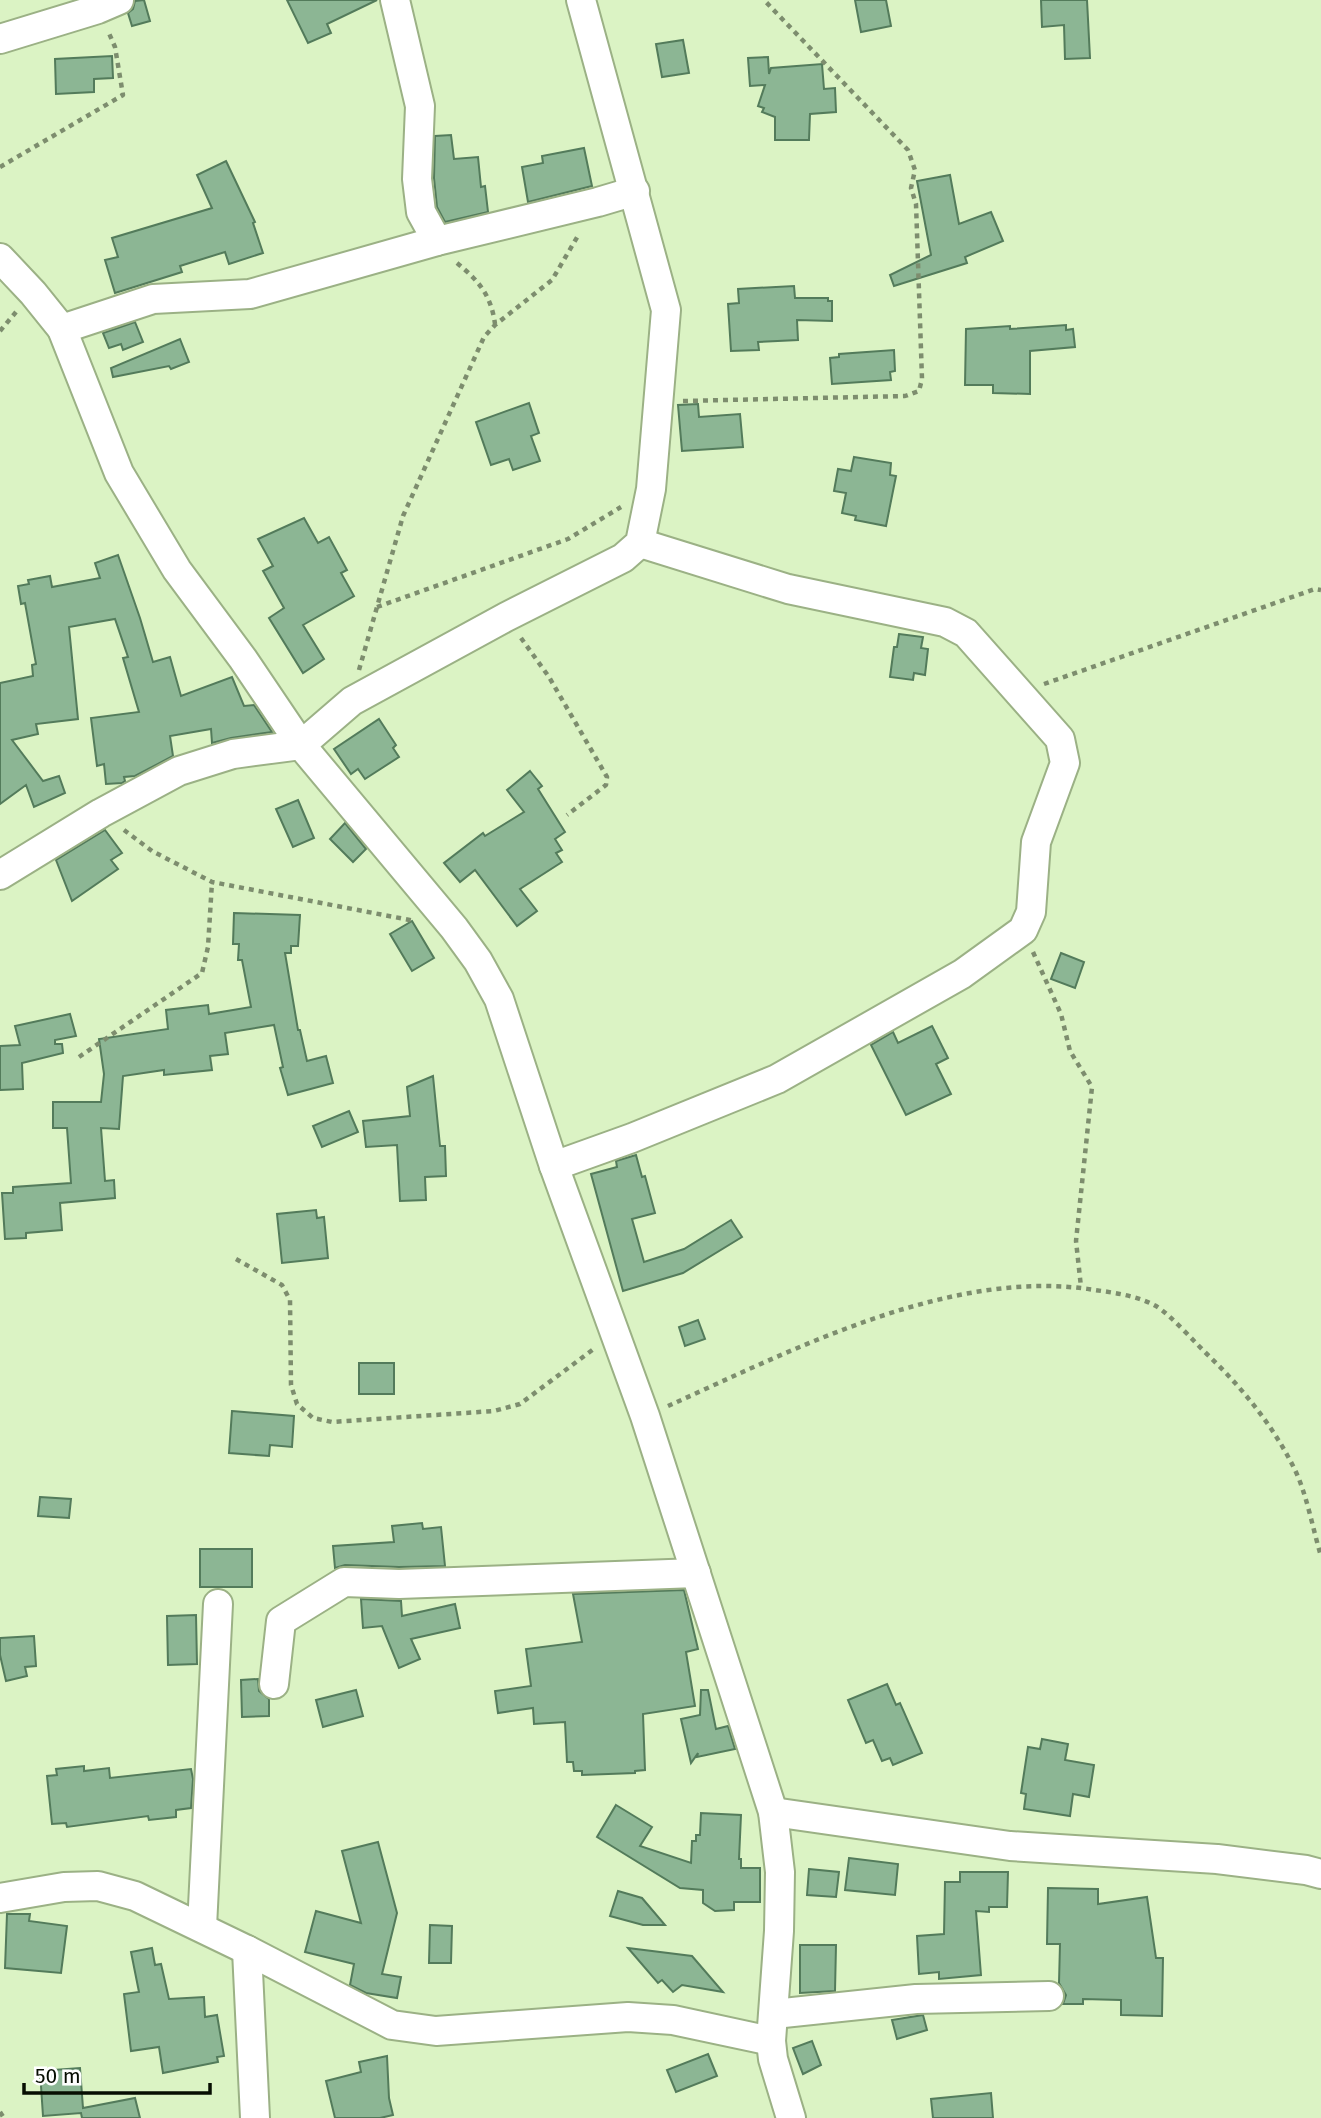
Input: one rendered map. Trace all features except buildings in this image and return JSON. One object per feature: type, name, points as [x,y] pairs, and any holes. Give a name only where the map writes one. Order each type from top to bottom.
[{"type":"street","points":[[395,0],[420,106],[417,179],[421,212],[434,242]]},
{"type":"street","points":[[0,875],[101,813],[179,771],[233,754],[301,745],[352,701],[506,617],[623,558],[640,543],[651,489],[666,310],[581,0]]},
{"type":"street","points":[[0,39],[109,5]]},
{"type":"street","points":[[62,329],[153,299],[250,293],[434,242],[635,191]]},
{"type":"street","points":[[0,258],[62,329],[119,473],[177,570],[243,659],[301,745],[454,928],[478,961],[499,999],[554,1166],[645,1416],[773,1812],[780,1872],[772,2028],[773,2059],[790,2118]]},
{"type":"street","points":[[554,1166],[632,1138],[777,1079],[962,974],[1023,930],[1031,912],[1036,842],[1065,763],[1060,739],[966,632],[945,622],[788,589],[640,543]]},
{"type":"street","points":[[274,1684],[281,1621],[344,1582],[399,1584],[695,1573]]},
{"type":"street","points":[[202,1927],[218,1604]]},
{"type":"street","points":[[773,1812],[1010,1846],[1217,1859],[1321,1874]]},
{"type":"street","points":[[0,1898],[64,1887],[98,1886],[135,1896],[202,1927],[393,2025],[436,2031],[628,2017],[772,2028],[916,1999],[1049,1996]]},
{"type":"street","points":[[247,1950],[255,2118]]},
{"type":"path","points":[[660,402],[905,396],[919,391],[922,379],[916,204],[911,188],[915,170],[908,150],[764,0]]},
{"type":"path","points":[[0,167],[123,95],[109,5]]},
{"type":"path","points":[[352,701],[363,650],[403,516],[484,337],[495,325],[552,280],[598,202]]},
{"type":"path","points":[[434,242],[478,281],[493,308],[495,325]]},
{"type":"path","points":[[376,607],[568,538],[651,489]]},
{"type":"path","points":[[1020,692],[1315,589],[1321,590]]},
{"type":"path","points":[[506,617],[549,677],[607,777],[606,785],[568,815]]},
{"type":"path","points":[[101,813],[152,851],[212,882],[454,928]]},
{"type":"path","points":[[79,1057],[202,973],[208,947],[212,882]]},
{"type":"path","points":[[1023,930],[1061,1014],[1070,1051],[1091,1087],[1076,1241],[1081,1287]]},
{"type":"path","points":[[236,1259],[282,1284],[290,1300],[291,1385],[297,1405],[313,1418],[332,1422],[494,1411],[520,1404],[615,1333]]},
{"type":"path","points":[[645,1416],[780,1355],[865,1322],[960,1294],[1019,1286],[1081,1287],[1122,1294],[1157,1307],[1228,1375],[1266,1419],[1296,1472],[1321,1556]]},
{"type":"path","points":[[0,2112],[4,2118]]}]
